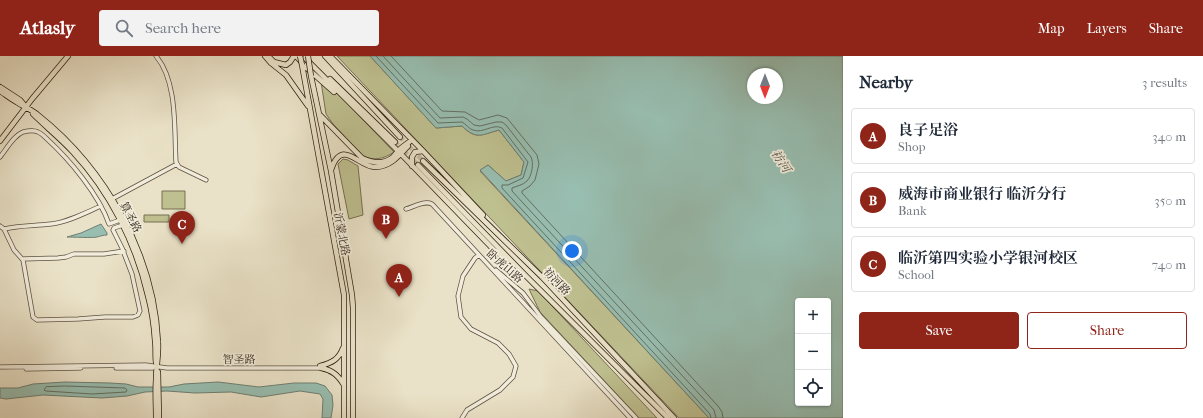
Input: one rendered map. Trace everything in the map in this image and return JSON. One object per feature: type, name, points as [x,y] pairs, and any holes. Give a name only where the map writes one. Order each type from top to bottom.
[{"type":"main road","points":[[0,138],[68,56]]},
{"type":"main road","points":[[0,141],[26,107],[34,101],[71,56]]},
{"type":"main road","points":[[265,56],[286,75],[310,108]]},
{"type":"main road","points":[[268,56],[274,62],[286,65],[294,57],[364,118]]},
{"type":"main road","points":[[304,56],[494,250],[526,276]]},
{"type":"main road","points":[[304,56],[395,142]]},
{"type":"main road","name":"沂蒙北路","points":[[304,56],[302,65],[344,295],[344,418]]},
{"type":"main road","name":"沂蒙北路","points":[[304,56],[311,76],[331,171],[352,301],[353,418]]},
{"type":"main road","points":[[325,56],[400,137]]},
{"type":"main road","points":[[330,56],[423,151],[542,277]]},
{"type":"main road","name":"算圣路","points":[[0,87],[20,100],[74,153],[101,188],[123,225],[139,262],[149,297],[154,326],[155,358],[157,367]]},
{"type":"main road","name":"算圣路","points":[[0,91],[37,114],[68,142],[92,171],[112,199],[130,231],[147,278],[157,326],[159,358],[157,367],[156,418]]},
{"type":"main road","points":[[319,114],[362,158],[374,163],[387,161],[412,140]]},
{"type":"main road","points":[[412,166],[413,155],[416,152],[423,151]]},
{"type":"main road","points":[[331,171],[334,160],[341,156],[349,155],[365,165],[374,167],[386,166],[399,152]]},
{"type":"main road","name":"祊河路","points":[[423,161],[542,277],[674,418]]},
{"type":"main road","name":"祊河路","points":[[418,164],[526,276],[667,417]]},
{"type":"main road","points":[[321,367],[337,359],[341,355],[345,344]]},
{"type":"main road","points":[[321,367],[330,370],[338,376],[345,387]]},
{"type":"main road","name":"算圣路","points":[[157,395],[159,418]]},
{"type":"street","points":[[156,56],[166,71],[172,95],[177,164],[179,167],[206,180]]},
{"type":"street","points":[[0,157],[18,135],[23,132],[38,132],[58,148],[80,174],[101,206],[109,224],[120,220]]},
{"type":"street","points":[[112,199],[177,164]]},
{"type":"street","points":[[406,209],[428,202],[432,204],[479,255],[475,258],[463,276],[458,296],[461,318],[471,329],[498,343],[510,354],[516,366],[513,377],[500,390],[467,410],[462,418]]},
{"type":"street","points":[[4,229],[14,226],[51,224],[70,219],[101,206]]},
{"type":"street","points":[[0,226],[4,229],[14,250],[22,259],[33,317],[36,320],[133,317],[138,315],[140,311],[132,274],[124,251],[113,230],[114,228],[123,225]]},
{"type":"street","points":[[22,259],[58,258],[74,254],[104,254],[124,251]]},
{"type":"street","name":"卧虎山路","points":[[479,255],[630,418]]},
{"type":"street","name":"卧虎山路","points":[[479,255],[523,293],[541,317],[636,418]]},
{"type":"street","name":"智圣路","points":[[1,367],[146,365],[157,367],[321,367]]},
{"type":"green space","points":[[337,56],[370,56],[436,128],[462,126],[475,135],[483,135],[499,130],[524,162],[521,175],[506,181],[488,165],[480,171],[709,418],[679,418]]},
{"type":"green space","points":[[320,75],[394,152],[379,158],[363,156],[333,124],[326,114]]},
{"type":"green space","points":[[343,159],[348,160],[358,166],[363,215],[349,219],[338,164]]},
{"type":"green space","points":[[162,191],[185,191],[185,209],[162,209]]},
{"type":"green space","points":[[144,215],[169,215],[169,222],[144,222]]},
{"type":"green space","points":[[529,289],[538,291],[657,418],[639,418],[540,312]]},
{"type":"water","name":"祊河","points":[[370,56],[843,56],[843,418],[709,418],[480,170],[488,165],[506,181],[521,175],[524,162],[499,130],[483,135],[476,135],[462,126],[436,128]]},
{"type":"water","points":[[101,224],[107,235],[95,237],[67,237],[81,233]]},
{"type":"water","points":[[65,382],[126,384],[138,387],[169,387],[184,384],[218,382],[259,387],[294,383],[316,383],[325,386],[332,395],[333,405],[331,418],[322,418],[323,399],[320,394],[300,391],[261,397],[231,392],[195,393],[167,391],[145,392],[127,396],[102,398],[43,395],[6,399],[0,398],[0,388],[18,388],[33,384]]},
{"type":"tunnel","points":[[400,137],[423,161]]},
{"type":"tunnel","points":[[395,142],[418,165]]},
{"type":"place","name":"威海市商业银行 临沂分行","points":[[386,239]]},
{"type":"place","name":"临沂第四实验小学银河校区","points":[[182,244]]},
{"type":"place","name":"良子足浴","points":[[399,297]]}]
